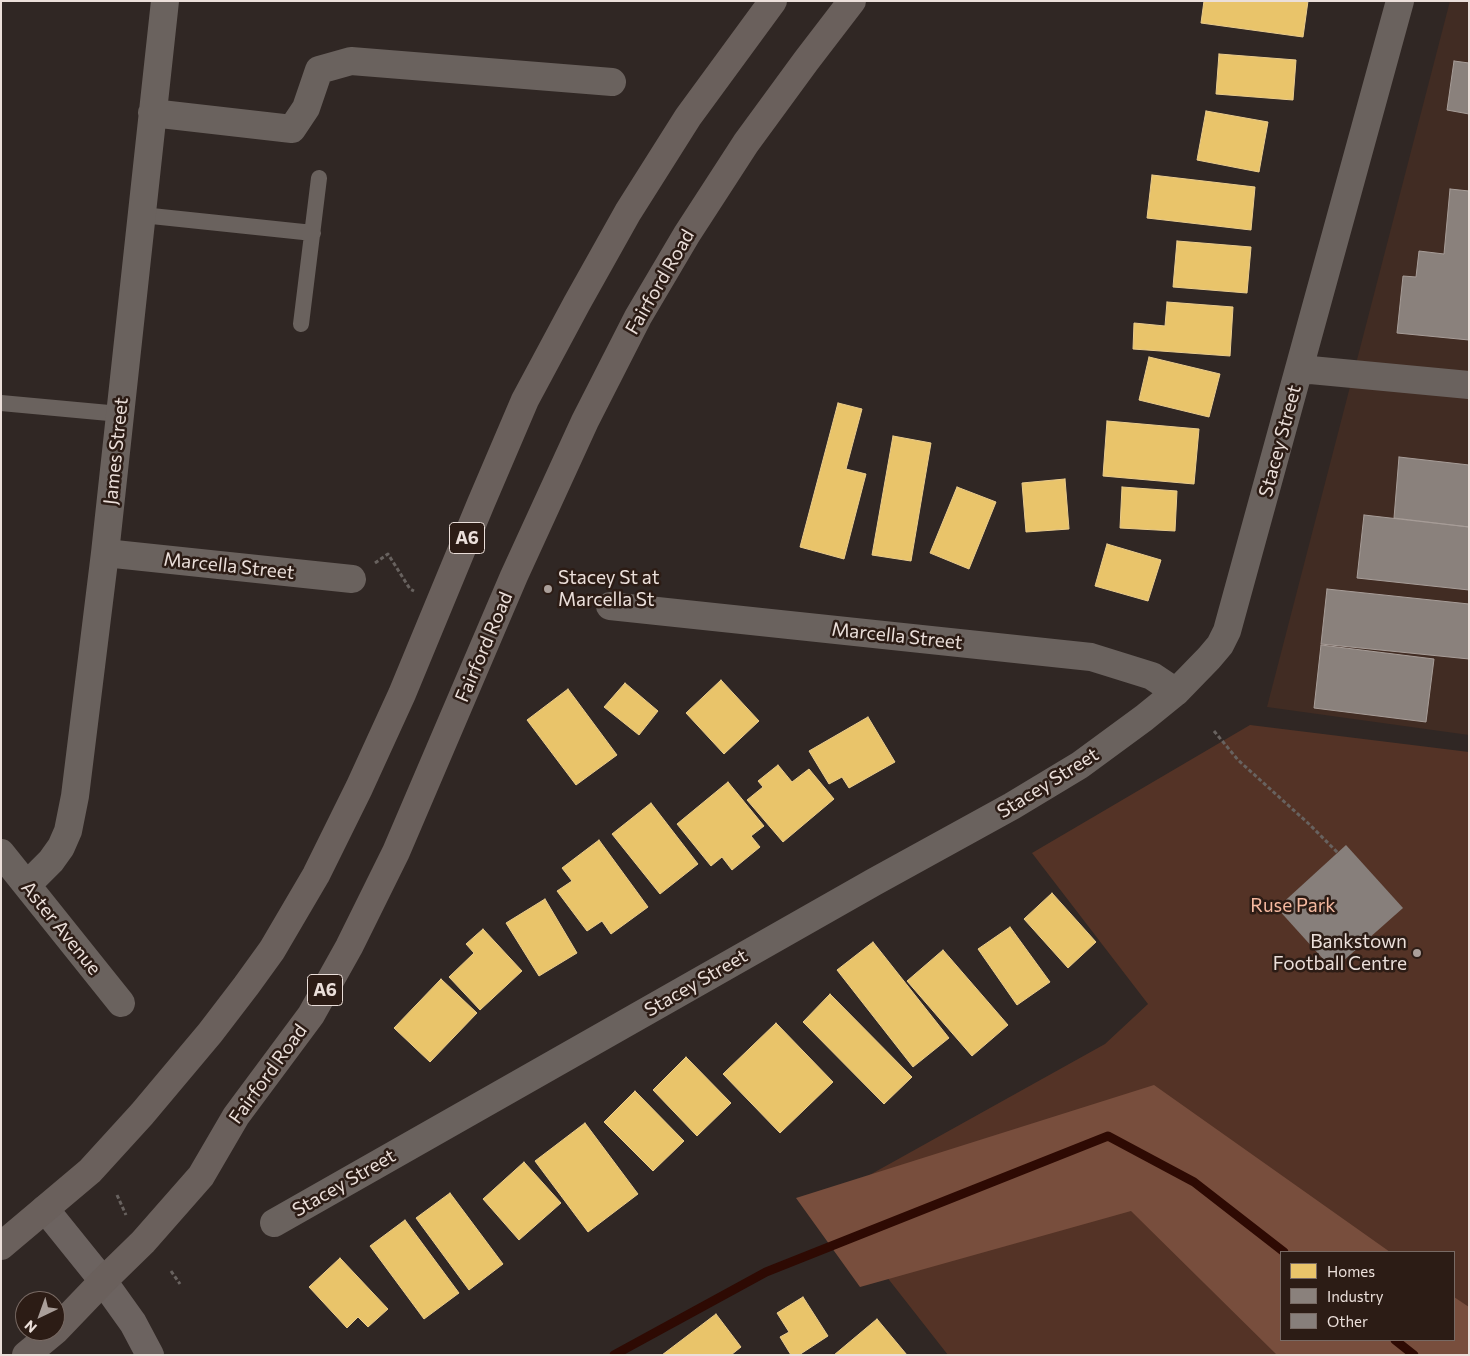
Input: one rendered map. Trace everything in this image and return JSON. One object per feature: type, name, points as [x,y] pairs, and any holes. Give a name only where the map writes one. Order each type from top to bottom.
[{"type":"highway","name":"A6","points":[[1,1246],[90,1171],[148,1107],[246,986],[287,924],[316,875],[359,788],[402,694],[481,503],[535,383],[624,221],[683,125],[773,1]]},
{"type":"highway","name":"Fairford Road","points":[[103,1280],[143,1242],[201,1176],[236,1116],[312,1015],[388,869],[514,576],[585,421],[638,318],[687,234],[746,143],[852,1]]},
{"type":"highway","name":"A6","points":[[26,1355],[56,1331],[103,1280]]},
{"type":"main road","points":[[45,1209],[103,1280],[133,1322],[150,1355]]},
{"type":"street","name":"James Street","points":[[27,886],[52,862],[61,847],[68,830],[75,796],[106,553],[165,1]]},
{"type":"street","name":"Stacey Street","points":[[274,1223],[874,882],[1012,806],[1080,764],[1144,718],[1176,692],[1210,658],[1220,645],[1227,631],[1400,1]]},
{"type":"street","points":[[152,113],[292,129],[306,108],[319,70],[350,61],[612,82]]},
{"type":"street","points":[[1300,368],[1469,385]]},
{"type":"street","name":"Marcella Street","points":[[106,553],[352,579]]},
{"type":"street","name":"Marcella Street","points":[[610,606],[1091,657],[1152,676],[1176,692]]},
{"type":"street","name":"Aster Avenue","points":[[1,853],[122,1003]]},
{"type":"lane","points":[[301,324],[319,178]]},
{"type":"lane","points":[[142,215],[313,233]]},
{"type":"lane","points":[[1,403],[120,414]]},
{"type":"path","points":[[352,579],[388,554],[410,589],[415,591],[418,586]]},
{"type":"path","points":[[1214,730],[1238,760],[1310,824],[1338,853]]},
{"type":"path","points":[[117,1195],[129,1223]]},
{"type":"path","points":[[171,1271],[180,1284]]},
{"type":"shaded area","points":[[1450,1],[1469,1],[1469,735],[1267,707]]},
{"type":"shaded area","points":[[1154,1085],[1389,1251],[1280,1251],[1280,1341],[1455,1341],[1455,1298],[1469,1307],[1469,1355],[1277,1355],[1131,1211],[860,1287],[796,1198]]},
{"type":"green space","name":"Ruse Park","points":[[1250,725],[1469,752],[1469,1355],[948,1355],[839,1216],[848,1187],[1105,1044],[1148,1004],[1032,853]]},
{"type":"building: Homes","points":[[1204,1],[1308,1],[1303,37],[1201,23]]},
{"type":"building: Homes","points":[[1219,54],[1296,60],[1293,100],[1216,94]]},
{"type":"building: Homes","points":[[1206,111],[1268,122],[1259,172],[1197,160]]},
{"type":"building: Homes","points":[[1152,175],[1255,187],[1251,230],[1147,218]]},
{"type":"building: Homes","points":[[1177,241],[1251,247],[1247,293],[1173,287]]},
{"type":"building: Homes","points":[[1167,302],[1233,307],[1230,356],[1133,349],[1134,323],[1165,326]]},
{"type":"building: Homes","points":[[1149,357],[1220,374],[1209,417],[1139,400]]},
{"type":"building: Homes","points":[[838,403],[862,409],[846,469],[866,474],[844,559],[800,547]]},
{"type":"building: Homes","points":[[1107,421],[1199,429],[1194,484],[1103,476]]},
{"type":"building: Homes","points":[[893,436],[931,443],[911,561],[872,555]]},
{"type":"building: Homes","points":[[1065,479],[1069,529],[1026,532],[1022,483]]},
{"type":"building: Homes","points":[[957,487],[996,502],[969,569],[930,553]]},
{"type":"building: Homes","points":[[1122,487],[1177,491],[1175,531],[1120,528]]},
{"type":"building: Homes","points":[[1107,544],[1161,560],[1148,601],[1095,586]]},
{"type":"building: Homes","points":[[721,680],[759,721],[724,754],[686,713]]},
{"type":"building: Homes","points":[[625,683],[658,711],[639,735],[604,707]]},
{"type":"building: Homes","points":[[568,689],[617,755],[576,785],[527,720]]},
{"type":"building: Homes","points":[[868,717],[895,762],[849,788],[842,777],[829,784],[809,751]]},
{"type":"building: Homes","points":[[778,765],[792,782],[809,769],[834,799],[783,842],[747,800],[763,787],[758,781]]},
{"type":"building: Homes","points":[[728,782],[764,826],[751,836],[760,847],[732,870],[722,857],[711,866],[677,824]]},
{"type":"building: Homes","points":[[651,803],[698,864],[660,894],[612,834]]},
{"type":"building: Homes","points":[[599,840],[648,907],[611,934],[602,921],[587,931],[557,891],[572,881],[562,868]]},
{"type":"building: Homes","points":[[1052,893],[1096,942],[1068,968],[1024,919]]},
{"type":"building: Homes","points":[[545,899],[577,953],[539,976],[506,923]]},
{"type":"building: Homes","points":[[1010,927],[1050,982],[1017,1005],[978,949]]},
{"type":"building: Homes","points":[[483,929],[522,971],[480,1010],[449,977],[474,953],[466,944]]},
{"type":"building: Homes","points":[[873,942],[949,1038],[913,1067],[837,970]]},
{"type":"building: Homes","points":[[943,950],[1008,1025],[972,1056],[907,981]]},
{"type":"building: Homes","points":[[441,979],[477,1013],[430,1062],[394,1028]]},
{"type":"building: Homes","points":[[830,994],[912,1077],[884,1104],[803,1022]]},
{"type":"building: Homes","points":[[776,1023],[833,1082],[780,1133],[723,1074]]},
{"type":"building: Homes","points":[[686,1057],[731,1103],[697,1136],[653,1090]]},
{"type":"building: Homes","points":[[635,1091],[684,1141],[653,1171],[604,1122]]},
{"type":"building: Homes","points":[[585,1123],[638,1194],[588,1232],[535,1161]]},
{"type":"building: Homes","points":[[524,1162],[561,1203],[519,1240],[483,1199]]},
{"type":"building: Homes","points":[[450,1193],[503,1264],[469,1290],[416,1218]]},
{"type":"building: Homes","points":[[405,1220],[459,1293],[424,1319],[370,1246]]},
{"type":"building: Homes","points":[[340,1258],[388,1309],[368,1327],[358,1317],[347,1328],[309,1287]]},
{"type":"building: Homes","points":[[803,1297],[828,1336],[799,1355],[791,1355],[780,1337],[789,1332],[777,1313]]},
{"type":"building: Homes","points":[[716,1314],[741,1347],[731,1355],[662,1355]]},
{"type":"building: Homes","points":[[877,1319],[907,1355],[834,1355]]},
{"type":"building: Industry","points":[[1454,61],[1469,63],[1469,114],[1447,110]]},
{"type":"building: Industry","points":[[1450,189],[1469,191],[1469,340],[1397,333],[1403,276],[1416,277],[1419,251],[1444,254]]},
{"type":"building: Industry","points":[[1399,457],[1469,465],[1469,527],[1394,518]]},
{"type":"building: Industry","points":[[1364,515],[1469,527],[1469,590],[1357,578]]},
{"type":"building: Industry","points":[[1327,589],[1469,604],[1469,659],[1321,644]]},
{"type":"building: Industry","points":[[1321,645],[1434,659],[1426,722],[1314,708]]},
{"type":"building: Other","points":[[1346,845],[1403,908],[1333,970],[1277,908]]},
{"type":"waterway","points":[[614,1355],[766,1272],[1108,1136],[1194,1182],[1283,1251]]},
{"type":"waterway","points":[[1396,1341],[1414,1355]]},
{"type":"place","name":"Stacey St at Marcella St","points":[[548,589]]},
{"type":"place","name":"Bankstown Football Centre","points":[[1417,953]]}]
